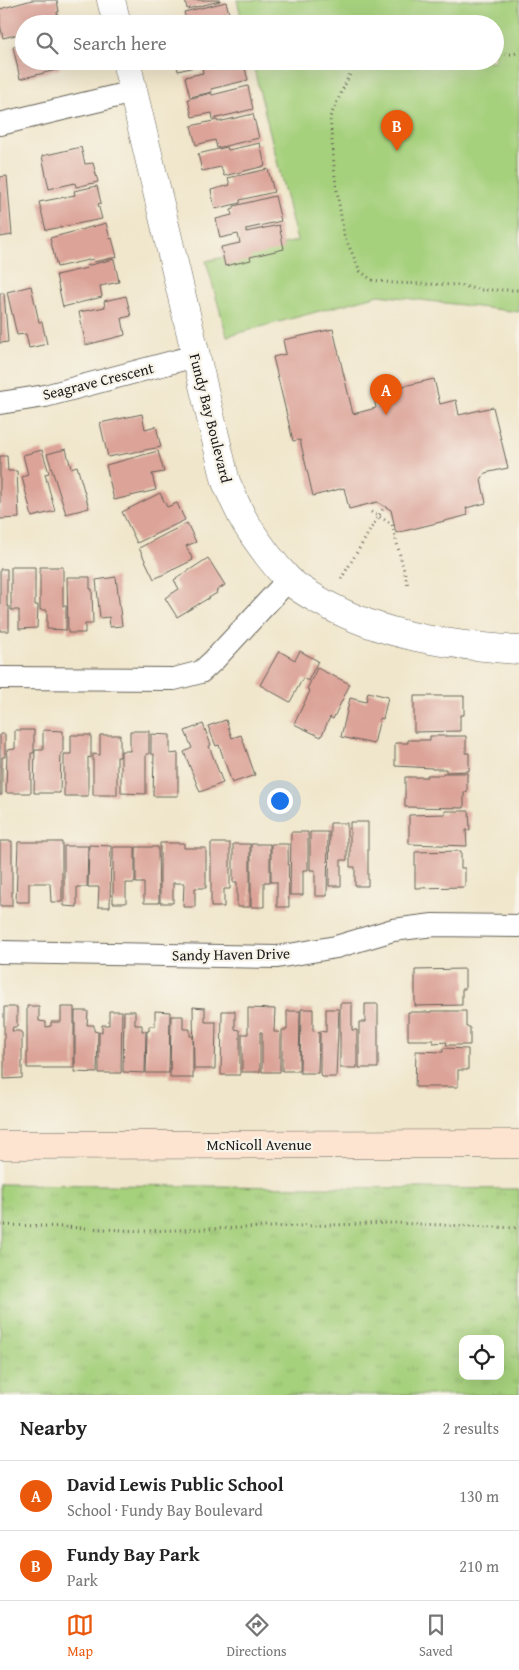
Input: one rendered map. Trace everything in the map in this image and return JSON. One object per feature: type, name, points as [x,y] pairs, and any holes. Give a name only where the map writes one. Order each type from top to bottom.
[{"type":"main road","name":"McNicoll Avenue","points":[[0,1145],[519,1144]]},
{"type":"street","points":[[111,0],[115,15]]},
{"type":"street","name":"Fundy Bay Boulevard","points":[[128,70],[226,482],[248,526],[288,580],[358,621],[426,640],[519,650]]},
{"type":"street","points":[[0,124],[133,92]]},
{"type":"street","name":"Seagrave Crescent","points":[[0,403],[45,396],[196,356]]},
{"type":"street","points":[[0,678],[174,679],[201,672],[288,580]]},
{"type":"street","name":"Sandy Haven Drive","points":[[0,952],[277,957],[336,947],[393,930],[434,925],[519,926]]},
{"type":"path","points":[[504,54],[519,52]]},
{"type":"path","points":[[352,70],[330,117],[335,178],[344,234],[360,271],[372,280],[458,285],[482,290],[519,290]]},
{"type":"path","points":[[341,579],[384,507]]},
{"type":"path","points":[[371,512],[392,524],[408,586]]},
{"type":"path","points":[[0,1225],[143,1231],[394,1223],[519,1228]]},
{"type":"green space","points":[[237,0],[519,0],[519,312],[379,295],[227,336],[206,261],[297,241],[254,70],[504,70],[504,15],[241,15]]},
{"type":"green space","points":[[0,1184],[519,1189],[519,1395],[0,1395]]},
{"type":"building","points":[[32,0],[57,0],[59,12],[57,12],[58,15],[15,15],[15,35],[3,38],[0,24],[0,9]]},
{"type":"building","points":[[185,0],[220,0],[220,1],[187,9]]},
{"type":"building","points":[[226,2],[230,15],[185,15],[184,12]]},
{"type":"building","points":[[18,70],[56,70],[20,79]]},
{"type":"building","points":[[202,70],[245,70],[248,80],[211,89],[212,92],[190,97],[185,77],[203,73]]},
{"type":"building","points":[[248,86],[253,109],[213,119],[212,113],[192,117],[188,99]]},
{"type":"building","points":[[253,114],[259,138],[217,148],[215,140],[196,145],[191,126]]},
{"type":"building","points":[[260,143],[265,166],[224,176],[221,167],[202,171],[198,154],[227,147],[228,150]]},
{"type":"building","points":[[81,147],[85,164],[93,163],[98,182],[76,187],[75,183],[49,189],[42,156]]},
{"type":"building","points":[[268,169],[274,192],[240,200],[240,203],[215,209],[211,190],[230,185],[228,178]]},
{"type":"building","points":[[7,176],[12,235],[0,237],[0,177]]},
{"type":"building","points":[[97,186],[101,203],[98,204],[102,219],[46,230],[39,202],[75,195],[74,191]]},
{"type":"building","points":[[275,196],[281,221],[246,229],[246,232],[279,225],[284,249],[250,257],[251,260],[225,266],[221,247],[240,243],[238,234],[220,238],[216,219],[232,215],[231,210],[234,209],[234,206]]},
{"type":"building","points":[[106,223],[117,257],[94,262],[93,259],[57,267],[50,238]]},
{"type":"building","points":[[114,259],[119,282],[100,286],[102,297],[63,307],[56,275]]},
{"type":"building","points":[[31,286],[39,322],[42,322],[47,344],[29,348],[26,334],[17,335],[7,292]]},
{"type":"building","points":[[0,293],[4,293],[8,342],[0,343]]},
{"type":"building","points":[[126,296],[131,316],[122,318],[125,335],[86,345],[79,312],[105,307],[104,301]]},
{"type":"building","points":[[333,329],[353,414],[376,408],[373,393],[434,379],[440,404],[456,400],[459,415],[493,407],[508,468],[485,473],[481,480],[486,503],[466,508],[468,515],[396,533],[391,510],[377,502],[349,509],[344,488],[313,496],[300,440],[293,441],[273,357],[286,354],[283,340]]},
{"type":"building","points":[[142,414],[145,429],[156,426],[161,447],[108,457],[100,423]]},
{"type":"building","points":[[66,449],[71,468],[77,466],[89,508],[66,514],[47,454]]},
{"type":"building","points":[[42,450],[49,473],[45,474],[55,511],[32,517],[22,477],[28,475],[23,455]]},
{"type":"building","points":[[158,451],[164,472],[152,474],[156,490],[114,500],[106,465]]},
{"type":"building","points":[[0,456],[7,456],[8,471],[17,471],[19,518],[0,519]]},
{"type":"building","points":[[160,493],[167,507],[177,503],[185,520],[137,543],[122,512]]},
{"type":"building","points":[[187,523],[196,542],[186,546],[193,560],[154,579],[139,548]]},
{"type":"building","points":[[208,558],[225,585],[216,591],[217,593],[177,617],[165,598],[179,589],[174,580]]},
{"type":"building","points":[[11,567],[35,567],[35,605],[38,605],[37,628],[19,629],[19,610],[11,610]]},
{"type":"building","points":[[40,567],[63,567],[63,606],[66,606],[66,630],[47,629],[47,610],[40,610]]},
{"type":"building","points":[[0,569],[7,569],[9,631],[0,631]]},
{"type":"building","points":[[67,577],[90,577],[93,624],[85,624],[85,633],[68,633]]},
{"type":"building","points":[[116,577],[122,626],[110,627],[109,617],[100,618],[96,580]]},
{"type":"building","points":[[279,651],[295,660],[300,651],[318,661],[308,681],[303,678],[290,702],[260,685]]},
{"type":"building","points":[[317,668],[350,684],[333,719],[330,717],[321,737],[294,724],[310,691],[307,689]]},
{"type":"building","points":[[368,692],[388,697],[383,719],[380,718],[374,744],[341,737],[350,698],[366,702]]},
{"type":"building","points":[[414,696],[464,696],[464,715],[460,715],[460,731],[414,732]]},
{"type":"building","points":[[226,720],[232,738],[241,735],[255,775],[232,783],[219,745],[216,746],[208,726]]},
{"type":"building","points":[[203,724],[223,783],[200,792],[184,752],[192,748],[185,731]]},
{"type":"building","points":[[15,730],[34,730],[34,753],[31,753],[31,793],[6,793],[7,750],[15,749]]},
{"type":"building","points":[[43,730],[63,731],[60,793],[34,793],[35,750],[43,750]]},
{"type":"building","points":[[130,731],[149,731],[149,754],[146,754],[146,794],[121,793],[121,751],[130,751]]},
{"type":"building","points":[[0,734],[5,734],[5,757],[2,757],[2,795],[0,795]]},
{"type":"building","points":[[151,734],[170,735],[170,754],[178,753],[178,796],[153,796],[154,754],[151,754]]},
{"type":"building","points":[[71,735],[91,735],[91,758],[88,757],[88,796],[64,796],[64,754],[71,754]]},
{"type":"building","points":[[100,735],[120,735],[120,757],[117,757],[117,795],[93,795],[93,754],[100,755]]},
{"type":"building","points":[[430,736],[466,736],[466,753],[469,753],[469,771],[446,772],[446,769],[395,766],[395,743],[408,743],[408,740],[430,740]]},
{"type":"building","points":[[443,773],[467,773],[467,792],[464,792],[464,808],[405,807],[405,777],[427,777],[427,775],[443,775]]},
{"type":"building","points":[[445,811],[469,811],[470,830],[466,830],[467,846],[409,844],[409,815],[445,814]]},
{"type":"building","points":[[350,822],[368,822],[368,886],[355,886],[355,867],[350,867]]},
{"type":"building","points":[[330,823],[347,823],[347,860],[341,860],[341,886],[329,886]]},
{"type":"building","points":[[291,832],[308,832],[308,870],[303,870],[303,895],[290,895]]},
{"type":"building","points":[[310,832],[328,832],[327,896],[315,896],[315,870],[310,870]]},
{"type":"building","points":[[0,841],[12,841],[12,906],[0,906]]},
{"type":"building","points":[[18,842],[62,842],[62,902],[51,902],[50,883],[29,883],[29,902],[16,902]]},
{"type":"building","points":[[160,843],[184,843],[184,848],[206,848],[206,888],[195,888],[195,907],[183,907],[184,883],[173,883],[173,903],[160,903]]},
{"type":"building","points":[[211,843],[230,843],[230,889],[224,889],[224,907],[211,907]]},
{"type":"building","points":[[233,844],[250,844],[250,907],[237,907],[237,882],[233,882]]},
{"type":"building","points":[[251,844],[270,844],[270,882],[264,882],[264,907],[251,907]]},
{"type":"building","points":[[271,844],[288,844],[289,907],[277,907],[277,882],[271,882]]},
{"type":"building","points":[[89,845],[111,846],[110,907],[98,907],[99,887],[88,887]]},
{"type":"building","points":[[64,846],[88,846],[87,887],[77,887],[77,907],[64,906]]},
{"type":"building","points":[[113,847],[135,847],[135,883],[126,883],[126,903],[113,903]]},
{"type":"building","points":[[136,847],[158,847],[159,903],[144,903],[144,883],[136,883]]},
{"type":"building","points":[[461,851],[461,868],[465,868],[465,887],[415,888],[415,852]]},
{"type":"building","points":[[465,969],[465,989],[462,989],[462,1005],[415,1006],[415,970]]},
{"type":"building","points":[[340,1003],[352,1003],[352,1030],[357,1030],[357,1068],[340,1068]]},
{"type":"building","points":[[365,1004],[378,1004],[378,1068],[359,1068],[359,1022],[365,1022]]},
{"type":"building","points":[[27,1006],[39,1006],[39,1021],[46,1022],[46,1027],[51,1026],[51,1022],[61,1022],[61,1007],[74,1007],[74,1068],[27,1068]]},
{"type":"building","points":[[4,1007],[17,1007],[17,1027],[13,1027],[12,1031],[22,1033],[22,1078],[4,1079]]},
{"type":"building","points":[[193,1007],[205,1008],[205,1022],[216,1022],[215,1069],[194,1069]]},
{"type":"building","points":[[248,1008],[275,1009],[274,1032],[280,1034],[280,1072],[262,1072],[262,1032],[260,1032],[260,1072],[242,1072],[242,1034],[248,1034]]},
{"type":"building","points":[[301,1009],[313,1009],[313,1031],[319,1032],[318,1073],[300,1073]]},
{"type":"building","points":[[326,1009],[339,1009],[336,1077],[321,1077],[320,1073],[320,1031],[326,1032]]},
{"type":"building","points":[[75,1011],[88,1011],[87,1025],[94,1025],[94,1031],[98,1032],[97,1073],[75,1072]]},
{"type":"building","points":[[109,1011],[122,1011],[121,1073],[99,1073],[99,1032],[102,1032],[102,1025],[109,1025]]},
{"type":"building","points":[[124,1011],[135,1011],[135,1025],[142,1025],[142,1031],[146,1031],[145,1073],[123,1072]]},
{"type":"building","points":[[155,1011],[170,1012],[169,1073],[146,1073],[147,1031],[149,1031],[149,1026],[155,1026]]},
{"type":"building","points":[[222,1011],[235,1011],[235,1029],[240,1030],[240,1075],[221,1075]]},
{"type":"building","points":[[287,1011],[300,1011],[299,1071],[282,1071],[282,1030],[287,1030]]},
{"type":"building","points":[[466,1011],[466,1027],[470,1027],[470,1045],[446,1045],[447,1042],[433,1043],[433,1040],[408,1040],[408,1012]]},
{"type":"building","points":[[171,1016],[183,1016],[183,1029],[190,1029],[190,1036],[193,1036],[193,1078],[170,1078]]},
{"type":"building","points":[[443,1048],[468,1049],[468,1070],[458,1070],[458,1087],[415,1087],[416,1051],[443,1052]]},
{"type":"place","name":"Fundy Bay Park","points":[[397,151]]},
{"type":"place","name":"David Lewis Public School","points":[[386,415]]}]
